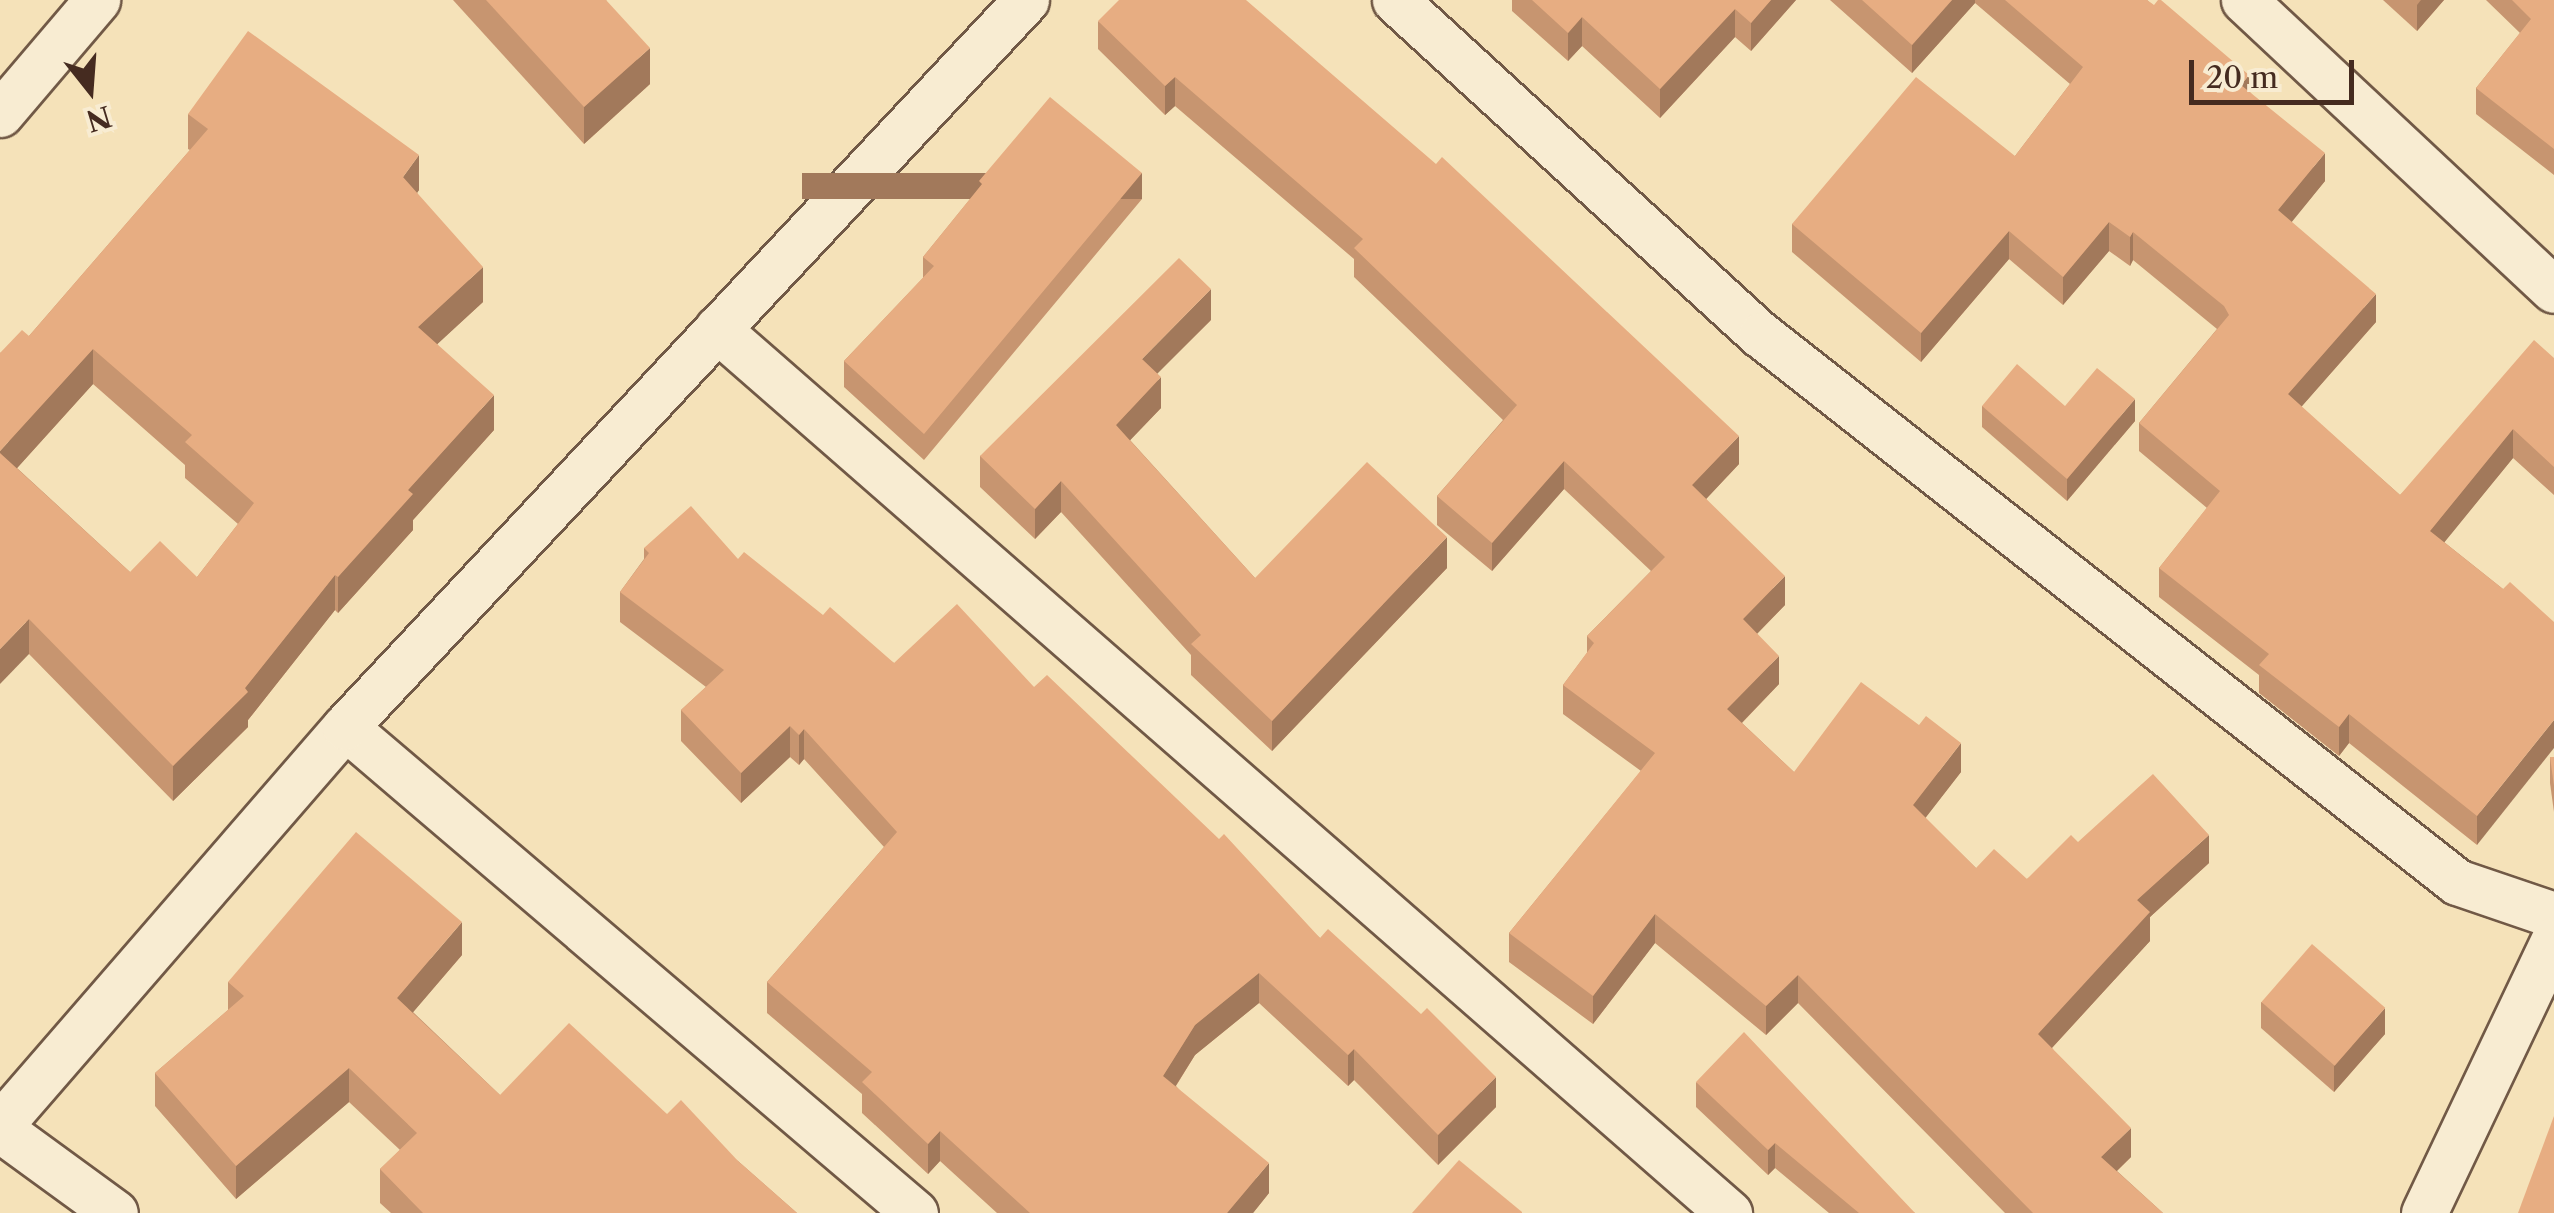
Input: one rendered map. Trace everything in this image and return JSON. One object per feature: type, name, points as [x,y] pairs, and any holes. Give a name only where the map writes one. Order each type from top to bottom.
[{"type":"street","points":[[0,114],[97,0]]},
{"type":"street","points":[[115,1213],[0,1127],[345,727],[1026,0]]},
{"type":"street","points":[[1395,0],[1776,348],[2457,882],[2554,916]]},
{"type":"street","points":[[2244,0],[2554,290]]},
{"type":"street","points":[[717,329],[1729,1213]]},
{"type":"street","points":[[345,727],[916,1213]]},
{"type":"street","points":[[2424,1213],[2554,939]]},
{"type":"building","points":[[486,0],[606,0],[650,48],[584,107]]},
{"type":"building","points":[[1119,0],[1246,0],[1436,164],[1442,157],[1739,436],[1692,485],[1785,576],[1743,619],[1779,656],[1727,709],[1794,772],[1861,682],[1919,725],[1926,716],[1961,743],[1913,805],[1976,868],[1994,849],[2027,879],[2071,835],[2078,842],[2153,774],[2209,835],[2137,900],[2150,912],[2038,1034],[2131,1128],[2101,1157],[2163,1213],[2033,1213],[1798,975],[1766,1006],[1655,914],[1593,996],[1509,933],[1655,753],[1563,685],[1594,643],[1587,636],[1665,557],[1564,461],[1492,543],[1437,496],[1517,405],[1354,248],[1363,239],[1175,77],[1165,86],[1098,21]]},
{"type":"building","points":[[1532,0],[1771,0],[1751,23],[1735,9],[1660,89],[1582,17],[1568,33]]},
{"type":"building","points":[[1862,0],[1952,0],[1912,45]]},
{"type":"building","points":[[2005,0],[2147,0],[2154,5],[2161,0],[2249,75],[2241,85],[2325,153],[2278,210],[2376,294],[2288,394],[2400,495],[2534,340],[2554,358],[2554,467],[2513,429],[2430,531],[2503,589],[2510,582],[2554,622],[2554,720],[2477,816],[2349,714],[2339,727],[2259,665],[2269,654],[2159,568],[2220,491],[2139,423],[2229,315],[2224,306],[2133,232],[2130,237],[2109,222],[2063,277],[2009,231],[1921,333],[1792,224],[1916,77],[2015,156],[2083,67]]},
{"type":"building","points":[[2512,0],[2554,0],[2554,149],[2476,88],[2531,19]]},
{"type":"building","points":[[248,31],[419,155],[403,177],[483,267],[418,327],[494,395],[408,490],[413,494],[338,577],[335,575],[245,688],[248,692],[173,766],[29,619],[0,649],[0,453],[130,572],[160,541],[197,577],[254,503],[185,442],[192,435],[93,349],[0,451],[0,353],[22,330],[29,336],[208,129],[188,114]]},
{"type":"building","points":[[1050,97],[1142,173],[924,434],[844,361],[934,266],[923,257],[982,184],[979,181]]},
{"type":"building","points":[[1179,258],[1211,289],[1142,359],[1161,377],[1116,425],[1255,578],[1367,462],[1447,537],[1272,721],[1191,644],[1201,635],[1061,481],[1035,509],[980,456]]},
{"type":"building","points":[[2017,364],[2065,406],[2097,368],[2135,399],[2067,479],[1982,406]]},
{"type":"building","points":[[691,506],[738,559],[744,552],[823,615],[830,607],[894,663],[957,604],[1034,687],[1047,675],[1219,839],[1224,834],[1320,938],[1328,929],[1421,1014],[1427,1008],[1496,1077],[1438,1135],[1354,1049],[1348,1055],[1259,973],[1195,1025],[1163,1076],[1269,1163],[1227,1213],[1030,1213],[940,1131],[928,1144],[862,1082],[872,1072],[767,982],[897,832],[804,729],[799,735],[790,726],[741,773],[681,710],[724,670],[620,592],[649,553],[644,548]]},
{"type":"building","points":[[356,832],[462,922],[397,998],[500,1095],[569,1023],[667,1114],[681,1100],[738,1161],[797,1213],[423,1213],[380,1169],[417,1133],[349,1068],[236,1166],[155,1073],[244,996],[228,982]]},
{"type":"building","points":[[2312,944],[2385,1008],[2335,1066],[2261,1002]]},
{"type":"building","points":[[1744,1032],[1915,1213],[1859,1213],[1775,1143],[1768,1150],[1696,1082]]},
{"type":"building","points":[[2554,1116],[2554,1213],[2518,1213]]},
{"type":"building","points":[[1459,1160],[1522,1212],[1522,1213],[1412,1213]]}]
